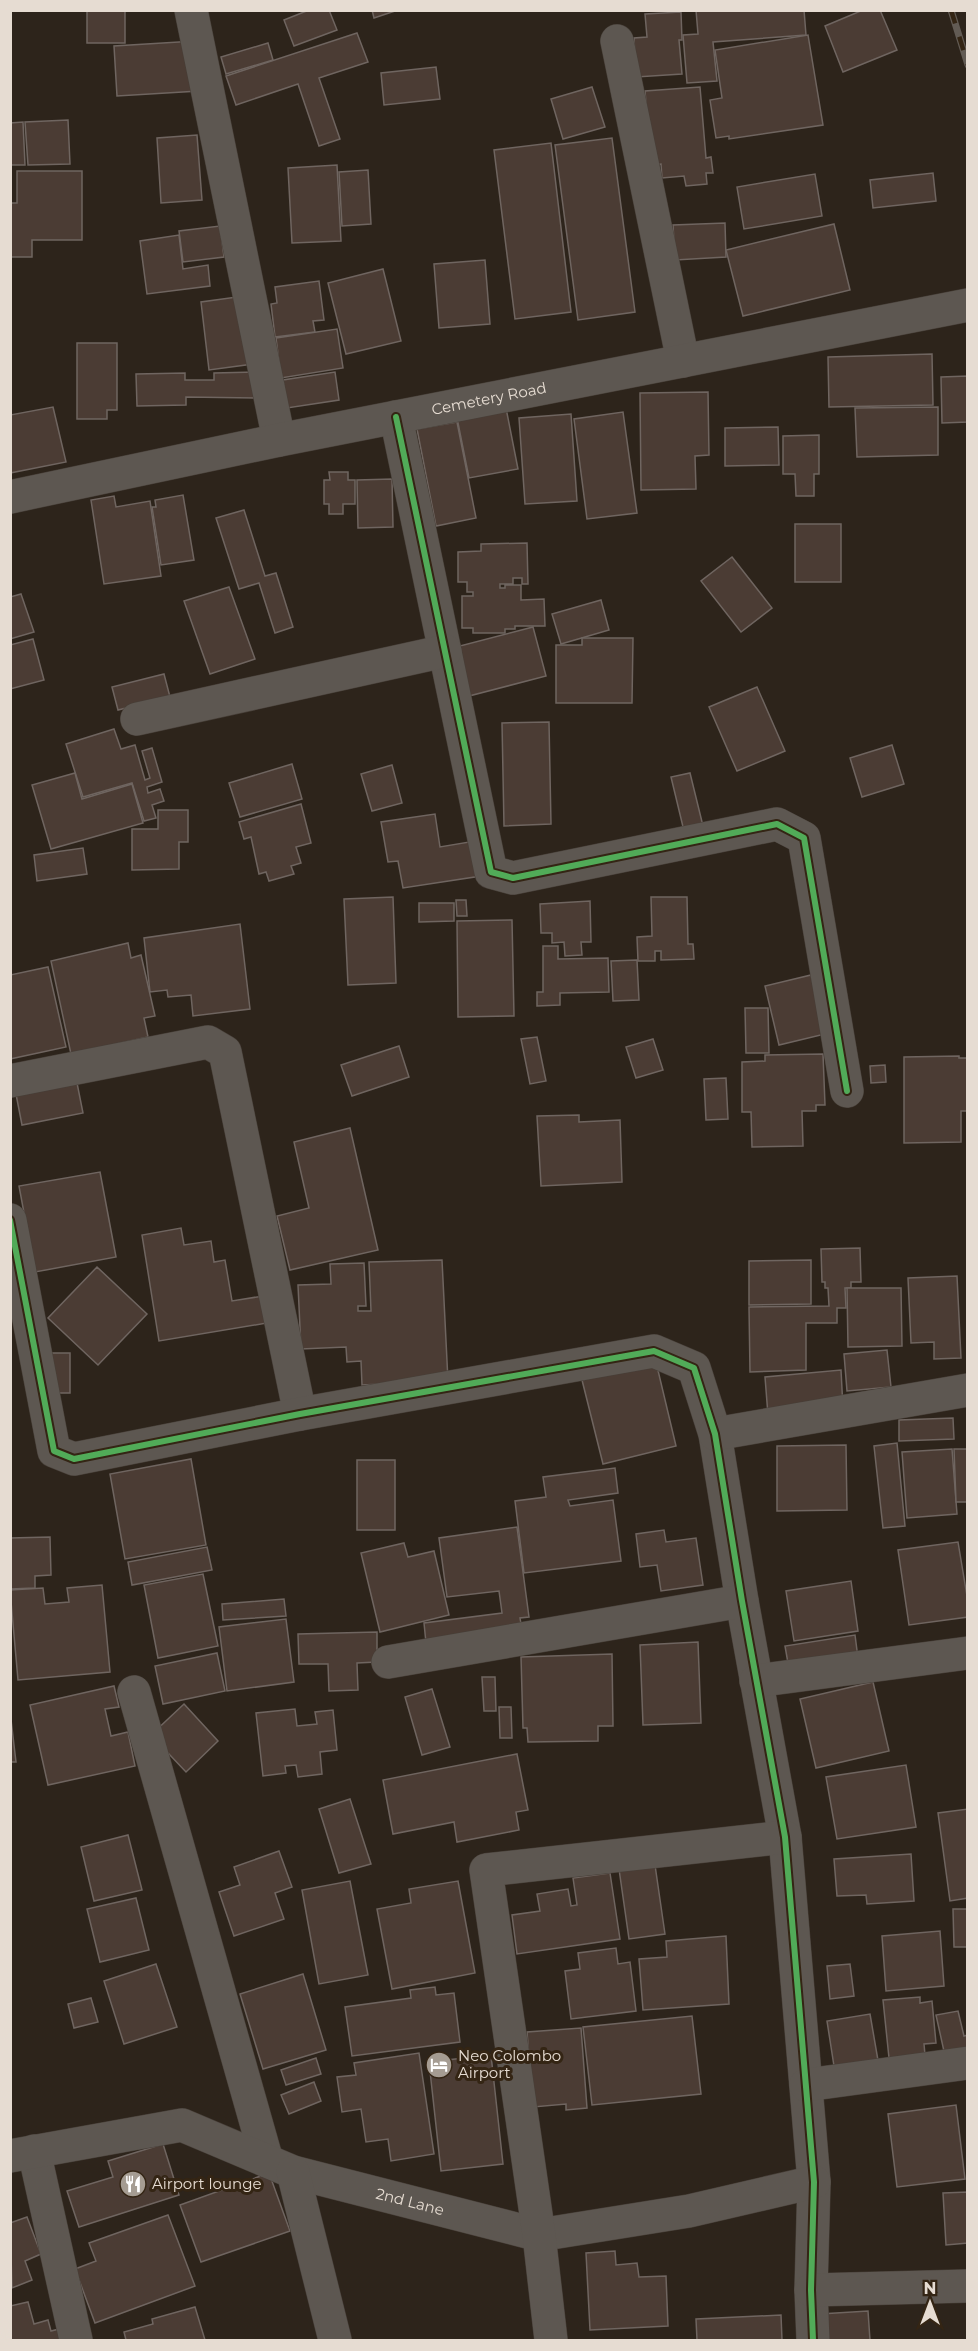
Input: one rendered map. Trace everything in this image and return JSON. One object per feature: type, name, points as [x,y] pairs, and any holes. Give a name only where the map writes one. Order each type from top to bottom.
[{"type":"street","points":[[191,10],[279,440]]},
{"type":"street","points":[[617,41],[683,361]]},
{"type":"street","name":"Cemetery Road","points":[[10,497],[279,440],[968,305]]},
{"type":"street","points":[[396,417],[491,872],[513,878],[777,824],[804,838],[847,1090]]},
{"type":"street","points":[[137,719],[445,651]]},
{"type":"street","points":[[10,1081],[208,1042],[225,1052],[300,1413]]},
{"type":"street","points":[[10,1220],[54,1451],[74,1459],[300,1413],[654,1352],[694,1368],[716,1434],[742,1601],[785,1837],[814,2182],[811,2290],[813,2340]]},
{"type":"street","points":[[716,1434],[968,1390]]},
{"type":"street","points":[[388,1662],[742,1601]]},
{"type":"street","points":[[756,1681],[968,1653]]},
{"type":"street","points":[[134,1692],[335,2340]]},
{"type":"street","points":[[551,2340],[539,2235],[486,1870],[785,1837]]},
{"type":"street","points":[[806,2085],[968,2063]]},
{"type":"street","name":"2nd Lane","points":[[22,2154],[182,2125],[280,2166],[539,2235],[689,2211],[814,2182]]},
{"type":"street","points":[[22,2154],[76,2340]]},
{"type":"street","points":[[811,2290],[968,2286]]},
{"type":"building","points":[[309,10],[329,10],[337,30],[294,46],[284,20]]},
{"type":"building","points":[[372,10],[398,10],[374,18]]},
{"type":"building","points":[[696,10],[804,10],[806,35],[713,42],[717,81],[687,83],[683,35],[698,34]]},
{"type":"building","points":[[863,10],[880,10],[897,50],[843,72],[825,26]]},
{"type":"building","points":[[87,11],[125,11],[125,43],[87,43]]},
{"type":"building","points":[[681,12],[682,40],[679,40],[682,74],[636,77],[634,38],[647,37],[645,14]]},
{"type":"building","points":[[357,33],[368,62],[319,78],[340,139],[319,146],[298,84],[236,105],[226,76]]},
{"type":"building","points":[[808,35],[823,125],[729,139],[729,136],[716,138],[710,100],[722,98],[715,50]]},
{"type":"building","points":[[195,41],[199,91],[117,96],[114,46]]},
{"type":"building","points":[[268,43],[273,60],[226,74],[221,57]]},
{"type":"building","points":[[436,67],[440,99],[384,105],[381,73]]},
{"type":"building","points":[[592,87],[605,127],[563,139],[551,99]]},
{"type":"building","points":[[700,87],[706,158],[711,157],[713,173],[706,173],[707,184],[686,186],[684,176],[662,178],[661,164],[651,165],[645,91]]},
{"type":"building","points":[[68,120],[70,164],[28,165],[25,122]]},
{"type":"building","points":[[23,122],[25,165],[10,165],[10,123]]},
{"type":"building","points":[[197,135],[202,200],[161,203],[157,138]]},
{"type":"building","points":[[612,138],[635,312],[578,320],[555,145]]},
{"type":"building","points":[[551,143],[571,312],[515,319],[494,150]]},
{"type":"building","points":[[337,165],[341,241],[292,243],[288,168]]},
{"type":"building","points":[[368,170],[371,224],[342,226],[339,172]]},
{"type":"building","points":[[17,171],[82,171],[82,240],[32,240],[32,257],[10,257],[10,203],[17,203]]},
{"type":"building","points":[[933,173],[936,201],[873,208],[870,180]]},
{"type":"building","points":[[815,174],[822,216],[744,229],[737,187]]},
{"type":"building","points":[[725,223],[726,257],[675,260],[673,225]]},
{"type":"building","points":[[834,224],[850,290],[743,316],[726,250]]},
{"type":"building","points":[[220,226],[224,257],[183,262],[179,231]]},
{"type":"building","points":[[179,235],[183,269],[208,265],[210,286],[147,294],[140,241]]},
{"type":"building","points":[[485,260],[490,324],[439,328],[434,264]]},
{"type":"building","points":[[383,269],[401,341],[346,354],[328,283]]},
{"type":"building","points":[[319,281],[324,320],[313,321],[315,332],[275,337],[271,304],[277,303],[275,287]]},
{"type":"building","points":[[244,296],[253,364],[209,370],[201,302]]},
{"type":"building","points":[[337,329],[343,368],[281,378],[276,338]]},
{"type":"building","points":[[77,343],[117,343],[117,410],[107,410],[107,419],[77,419]]},
{"type":"building","points":[[932,354],[933,405],[829,407],[828,357]]},
{"type":"building","points":[[259,372],[260,398],[186,397],[186,405],[137,406],[136,374],[185,373],[185,380],[214,380],[214,373]]},
{"type":"building","points":[[335,372],[339,400],[287,408],[283,380]]},
{"type":"building","points":[[968,376],[968,422],[942,423],[941,377]]},
{"type":"building","points":[[708,392],[709,455],[695,456],[696,489],[641,490],[640,393]]},
{"type":"building","points":[[53,407],[66,462],[10,473],[10,415]]},
{"type":"building","points":[[938,407],[938,455],[857,457],[855,408]]},
{"type":"building","points":[[506,408],[518,469],[469,478],[457,418]]},
{"type":"building","points":[[623,412],[637,513],[587,519],[574,419]]},
{"type":"building","points":[[571,414],[577,501],[525,504],[519,418]]},
{"type":"building","points":[[457,422],[476,518],[436,526],[417,429]]},
{"type":"building","points":[[778,427],[779,465],[725,466],[725,428]]},
{"type":"building","points":[[819,435],[819,474],[814,474],[814,496],[796,496],[795,474],[783,474],[783,436]]},
{"type":"building","points":[[329,472],[348,472],[348,480],[355,480],[355,504],[343,504],[343,514],[329,514],[329,504],[324,504],[324,480],[330,480]]},
{"type":"building","points":[[392,479],[393,527],[358,528],[357,480]]},
{"type":"building","points":[[183,495],[194,560],[161,565],[152,507],[156,507],[155,500]]},
{"type":"building","points":[[114,496],[116,507],[150,501],[161,576],[104,584],[91,500]]},
{"type":"building","points":[[244,510],[265,576],[276,573],[293,627],[275,633],[259,583],[239,589],[216,518]]},
{"type":"building","points":[[795,524],[841,524],[841,582],[795,582]]},
{"type":"building","points":[[527,543],[528,584],[522,584],[522,578],[513,578],[513,584],[500,584],[500,588],[505,588],[505,585],[521,585],[521,600],[544,599],[545,626],[515,626],[515,629],[505,629],[505,633],[473,633],[473,628],[462,628],[462,596],[473,596],[473,592],[467,592],[467,582],[458,582],[458,552],[481,551],[481,544]]},
{"type":"building","points":[[732,557],[772,608],[741,632],[701,581]]},
{"type":"building","points":[[229,587],[255,659],[210,674],[184,601]]},
{"type":"building","points":[[21,594],[34,632],[10,639],[10,597]]},
{"type":"building","points":[[601,600],[609,630],[561,644],[552,614]]},
{"type":"building","points":[[533,627],[546,676],[469,696],[456,647]]},
{"type":"building","points":[[582,638],[633,638],[632,703],[556,703],[556,645],[582,645]]},
{"type":"building","points":[[33,639],[44,680],[10,689],[10,645]]},
{"type":"building","points":[[164,674],[170,697],[118,710],[112,687]]},
{"type":"building","points":[[757,687],[785,751],[737,771],[709,707]]},
{"type":"building","points":[[549,722],[551,824],[504,826],[502,723]]},
{"type":"building","points":[[114,729],[121,749],[135,745],[145,780],[150,778],[142,751],[152,748],[162,782],[147,787],[148,793],[160,789],[164,801],[152,805],[156,818],[144,821],[132,783],[83,797],[66,744]]},
{"type":"building","points":[[892,745],[904,784],[862,797],[850,758]]},
{"type":"building","points":[[292,764],[302,799],[240,817],[229,783]]},
{"type":"building","points":[[392,765],[402,803],[372,811],[361,774]]},
{"type":"building","points":[[75,773],[82,799],[132,784],[143,823],[51,849],[32,785]]},
{"type":"building","points":[[690,773],[703,826],[684,831],[671,777]]},
{"type":"building","points":[[301,804],[311,843],[296,847],[301,863],[291,866],[294,874],[269,881],[266,872],[259,874],[251,837],[244,839],[239,822]]},
{"type":"building","points":[[158,810],[188,810],[188,842],[179,842],[179,869],[132,870],[132,829],[158,829]]},
{"type":"building","points":[[435,814],[440,847],[475,841],[481,876],[403,888],[398,861],[388,862],[381,822]]},
{"type":"building","points":[[83,848],[87,874],[37,881],[34,855]]},
{"type":"building","points":[[393,897],[396,983],[348,985],[344,899]]},
{"type":"building","points":[[651,897],[687,897],[688,944],[693,944],[694,959],[661,960],[661,951],[655,951],[655,961],[638,961],[637,937],[652,936]]},
{"type":"building","points":[[456,900],[466,900],[467,916],[457,916]]},
{"type":"building","points":[[590,901],[591,942],[581,942],[582,955],[565,956],[564,942],[552,943],[552,933],[541,933],[540,904]]},
{"type":"building","points":[[419,903],[454,903],[454,921],[419,922]]},
{"type":"building","points":[[512,920],[514,1016],[458,1017],[457,921]]},
{"type":"building","points":[[240,924],[250,1009],[193,1016],[191,995],[168,997],[167,990],[150,992],[144,938]]},
{"type":"building","points":[[128,943],[131,958],[141,955],[155,1016],[144,1018],[148,1037],[71,1054],[51,961]]},
{"type":"building","points":[[543,946],[558,946],[558,959],[608,958],[609,992],[560,993],[560,1005],[537,1006],[537,992],[543,992]]},
{"type":"building","points":[[637,960],[639,1000],[613,1001],[611,961]]},
{"type":"building","points":[[48,967],[66,1047],[10,1059],[10,975]]},
{"type":"building","points":[[811,975],[825,1034],[779,1045],[765,986]]},
{"type":"building","points":[[745,1008],[768,1008],[769,1053],[746,1053]]},
{"type":"building","points":[[537,1037],[546,1081],[530,1084],[521,1039]]},
{"type":"building","points":[[653,1039],[663,1070],[636,1078],[626,1047]]},
{"type":"building","points":[[399,1046],[409,1077],[352,1096],[341,1065]]},
{"type":"building","points":[[823,1054],[825,1105],[816,1105],[816,1111],[802,1111],[803,1146],[752,1147],[751,1112],[742,1112],[742,1062],[765,1061],[765,1055]]},
{"type":"building","points":[[959,1056],[959,1058],[968,1058],[968,1111],[961,1111],[961,1142],[904,1143],[904,1057]]},
{"type":"building","points":[[885,1065],[886,1082],[871,1083],[870,1066]]},
{"type":"building","points":[[76,1078],[83,1113],[22,1125],[15,1089]]},
{"type":"building","points":[[726,1078],[728,1119],[706,1120],[704,1079]]},
{"type":"building","points":[[579,1115],[579,1122],[620,1120],[622,1182],[541,1186],[537,1116]]},
{"type":"building","points":[[350,1128],[378,1250],[290,1270],[277,1216],[309,1208],[294,1142]]},
{"type":"building","points":[[100,1172],[116,1257],[35,1272],[19,1186]]},
{"type":"building","points":[[181,1228],[184,1245],[211,1241],[214,1262],[225,1260],[232,1301],[263,1296],[267,1323],[159,1341],[142,1235]]},
{"type":"building","points":[[860,1248],[861,1282],[851,1282],[851,1288],[845,1288],[846,1308],[837,1308],[837,1323],[806,1323],[806,1370],[750,1372],[749,1307],[829,1306],[828,1288],[825,1288],[825,1282],[822,1282],[821,1249]]},
{"type":"building","points":[[442,1260],[448,1381],[362,1385],[361,1361],[347,1362],[346,1347],[301,1349],[298,1285],[331,1284],[330,1264],[364,1263],[366,1306],[358,1306],[358,1311],[371,1311],[369,1262]]},
{"type":"building","points":[[811,1260],[811,1304],[749,1305],[749,1261]]},
{"type":"building","points":[[97,1267],[147,1314],[98,1365],[48,1318]]},
{"type":"building","points":[[957,1276],[961,1358],[934,1359],[934,1342],[911,1343],[908,1278]]},
{"type":"building","points":[[847,1288],[901,1288],[902,1346],[848,1347]]},
{"type":"building","points":[[887,1350],[891,1387],[847,1391],[844,1354]]},
{"type":"building","points":[[49,1353],[70,1353],[70,1393],[49,1393]]},
{"type":"building","points":[[656,1362],[676,1446],[603,1464],[582,1380]]},
{"type":"building","points":[[841,1370],[843,1408],[768,1415],[765,1377]]},
{"type":"building","points":[[953,1418],[954,1439],[899,1441],[899,1420]]},
{"type":"building","points":[[897,1443],[905,1526],[883,1528],[874,1446]]},
{"type":"building","points":[[846,1445],[847,1510],[777,1511],[777,1446]]},
{"type":"building","points":[[952,1449],[957,1514],[907,1518],[902,1452]]},
{"type":"building","points":[[954,1449],[968,1449],[968,1502],[956,1502]]},
{"type":"building","points":[[191,1459],[206,1545],[125,1559],[110,1474]]},
{"type":"building","points":[[357,1460],[395,1460],[395,1530],[357,1530]]},
{"type":"building","points":[[615,1468],[618,1493],[568,1500],[570,1506],[613,1500],[621,1561],[524,1573],[515,1501],[546,1497],[543,1477]]},
{"type":"building","points":[[517,1527],[529,1617],[520,1618],[522,1630],[426,1643],[424,1623],[502,1613],[499,1591],[447,1597],[439,1538]]},
{"type":"building","points":[[664,1530],[666,1542],[696,1538],[703,1585],[661,1591],[657,1565],[640,1567],[636,1534]]},
{"type":"building","points":[[50,1537],[51,1575],[35,1576],[35,1588],[10,1589],[10,1538]]},
{"type":"building","points":[[958,1542],[968,1602],[968,1617],[909,1625],[898,1550]]},
{"type":"building","points":[[404,1543],[408,1557],[434,1551],[449,1615],[380,1632],[361,1553]]},
{"type":"building","points":[[207,1547],[212,1570],[132,1585],[128,1562]]},
{"type":"building","points":[[203,1574],[218,1646],[158,1658],[144,1585]]},
{"type":"building","points":[[851,1581],[858,1631],[794,1641],[786,1591]]},
{"type":"building","points":[[102,1585],[110,1672],[18,1680],[10,1590],[43,1588],[45,1604],[69,1602],[67,1588]]},
{"type":"building","points":[[284,1599],[286,1616],[223,1620],[222,1604]]},
{"type":"building","points":[[286,1619],[294,1682],[227,1691],[219,1627]]},
{"type":"building","points":[[377,1632],[377,1662],[357,1663],[358,1690],[329,1691],[328,1664],[299,1664],[298,1634]]},
{"type":"building","points":[[855,1635],[858,1658],[789,1669],[785,1646]]},
{"type":"building","points":[[698,1642],[701,1723],[643,1725],[640,1645]]},
{"type":"building","points":[[217,1653],[225,1691],[163,1704],[155,1666]]},
{"type":"building","points":[[612,1654],[613,1726],[598,1726],[598,1741],[528,1742],[527,1728],[523,1728],[521,1657]]},
{"type":"building","points":[[482,1677],[495,1677],[496,1711],[484,1711]]},
{"type":"building","points":[[873,1682],[889,1751],[816,1768],[800,1699]]},
{"type":"building","points":[[114,1686],[119,1707],[105,1709],[111,1736],[128,1732],[135,1766],[48,1785],[30,1705]]},
{"type":"building","points":[[432,1689],[450,1747],[422,1755],[405,1697]]},
{"type":"building","points":[[184,1704],[218,1741],[186,1772],[151,1735]]},
{"type":"building","points":[[499,1707],[511,1707],[512,1738],[500,1738]]},
{"type":"building","points":[[295,1709],[297,1726],[317,1724],[315,1712],[333,1710],[337,1750],[320,1752],[322,1774],[298,1777],[296,1765],[285,1766],[286,1773],[263,1776],[256,1713]]},
{"type":"building","points":[[10,1711],[16,1762],[10,1762]]},
{"type":"building","points":[[517,1754],[528,1810],[516,1812],[519,1830],[457,1842],[454,1822],[393,1834],[383,1780]]},
{"type":"building","points":[[906,1765],[916,1827],[837,1839],[826,1777]]},
{"type":"building","points":[[350,1799],[371,1864],[339,1873],[319,1809]]},
{"type":"building","points":[[968,1809],[968,1898],[950,1901],[938,1813]]},
{"type":"building","points":[[128,1835],[142,1890],[94,1901],[81,1847]]},
{"type":"building","points":[[279,1851],[292,1887],[275,1893],[284,1919],[234,1936],[219,1892],[240,1885],[234,1867]]},
{"type":"building","points":[[911,1854],[914,1901],[867,1904],[866,1895],[837,1896],[834,1859]]},
{"type":"building","points":[[655,1865],[665,1934],[629,1939],[619,1869]]},
{"type":"building","points":[[610,1873],[620,1939],[517,1954],[512,1915],[540,1911],[537,1894],[568,1889],[571,1906],[577,1905],[573,1878]]},
{"type":"building","points":[[350,1881],[368,1975],[319,1984],[302,1890]]},
{"type":"building","points":[[458,1881],[475,1973],[392,1989],[377,1909],[411,1903],[409,1889]]},
{"type":"building","points":[[136,1898],[149,1950],[100,1962],[87,1909]]},
{"type":"building","points":[[953,1909],[968,1909],[968,1947],[954,1947]]},
{"type":"building","points":[[940,1931],[944,1986],[886,1991],[882,1936]]},
{"type":"building","points":[[726,1936],[729,2004],[643,2010],[639,1959],[667,1957],[666,1941]]},
{"type":"building","points":[[616,1948],[618,1964],[630,1962],[636,2011],[571,2019],[565,1971],[580,1969],[578,1953]]},
{"type":"building","points":[[156,1964],[177,2027],[124,2044],[104,1981]]},
{"type":"building","points":[[850,1964],[854,1996],[830,1999],[827,1966]]},
{"type":"building","points":[[303,1974],[326,2050],[263,2069],[240,1994]]},
{"type":"building","points":[[435,1987],[436,1995],[454,1993],[460,2042],[352,2056],[345,2007],[411,1998],[410,1990]]},
{"type":"building","points":[[920,1997],[920,2003],[932,2001],[936,2043],[924,2044],[925,2055],[889,2058],[883,2000]]},
{"type":"building","points":[[91,1998],[98,2022],[74,2028],[68,2004]]},
{"type":"building","points":[[958,2011],[964,2036],[968,2035],[968,2060],[947,2065],[936,2015]]},
{"type":"building","points":[[870,2014],[880,2072],[836,2079],[827,2021]]},
{"type":"building","points":[[692,2016],[701,2094],[592,2105],[583,2027]]},
{"type":"building","points":[[581,2028],[587,2108],[566,2110],[566,2104],[533,2107],[527,2032]]},
{"type":"building","points":[[419,2053],[434,2154],[391,2161],[388,2139],[366,2142],[361,2109],[342,2112],[337,2077],[356,2075],[354,2063]]},
{"type":"building","points":[[491,2055],[503,2164],[441,2171],[429,2062]]},
{"type":"building","points":[[316,2058],[321,2074],[286,2085],[281,2070]]},
{"type":"building","points":[[314,2082],[321,2101],[289,2114],[281,2095]]},
{"type":"building","points":[[956,2105],[965,2179],[897,2187],[888,2114]]},
{"type":"building","name":"Airport lounge","points":[[163,2144],[179,2195],[79,2227],[67,2191],[113,2177],[108,2161]]},
{"type":"building","points":[[269,2173],[290,2231],[201,2262],[180,2205]]},
{"type":"building","points":[[968,2192],[968,2243],[946,2245],[943,2193]]},
{"type":"building","points":[[168,2215],[195,2286],[95,2323],[75,2269],[96,2261],[89,2243]]},
{"type":"building","points":[[27,2217],[41,2254],[25,2261],[32,2280],[12,2288],[10,2223]]},
{"type":"building","points":[[615,2251],[616,2265],[637,2263],[639,2277],[666,2276],[668,2326],[590,2330],[586,2253]]},
{"type":"building","points":[[28,2302],[34,2324],[48,2320],[51,2331],[63,2328],[66,2340],[10,2340],[10,2306]]},
{"type":"building","points":[[195,2307],[205,2340],[126,2340],[124,2332],[153,2324],[152,2319]]},
{"type":"building","points":[[868,2311],[870,2340],[821,2340],[820,2314]]},
{"type":"building","points":[[781,2315],[782,2340],[697,2340],[696,2319]]},
{"type":"railway","points":[[951,10],[968,65]]},
{"type":"cycle path","points":[[396,417],[491,872],[513,878],[777,824],[804,838],[847,1091]]},
{"type":"cycle path","points":[[10,1220],[54,1451],[74,1459],[300,1414],[654,1351],[694,1368],[715,1434],[742,1601],[785,1837],[814,2182],[811,2290],[813,2340]]},
{"type":"place","name":"Neo Colombo Airport","points":[[439,2065]]},
{"type":"place","name":"Airport lounge","points":[[133,2184]]}]
